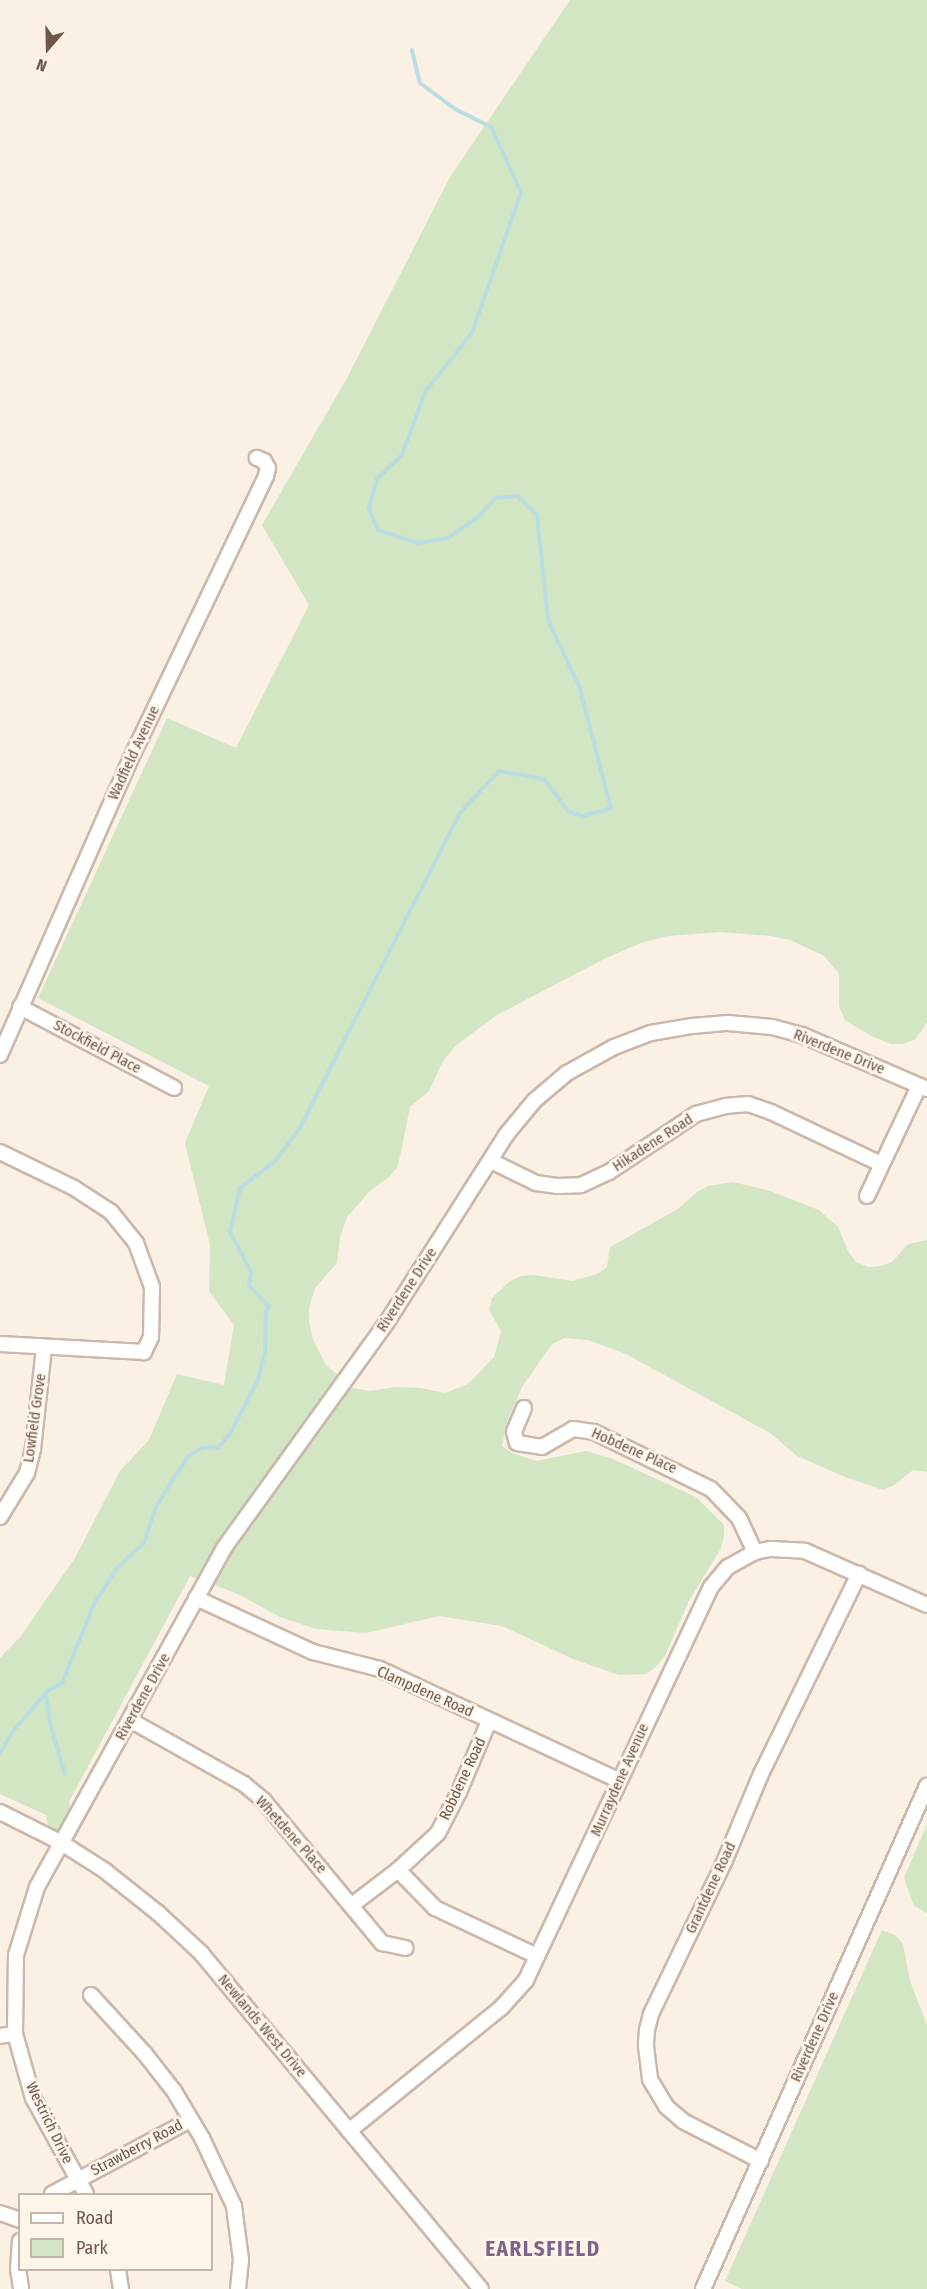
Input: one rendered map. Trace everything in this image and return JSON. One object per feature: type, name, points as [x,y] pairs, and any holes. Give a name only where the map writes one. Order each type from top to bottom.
[{"type":"street","name":"Wadfield Avenue","points":[[0,1055],[130,760],[267,476],[268,468],[264,461],[257,458]]},
{"type":"street","name":"Stockfield Place","points":[[20,1007],[174,1088]]},
{"type":"street","name":"Riverdene Drive","points":[[60,1842],[225,1548],[387,1322],[507,1135],[535,1100],[567,1073],[614,1047],[651,1033],[728,1023],[772,1027],[837,1048],[923,1088]]},
{"type":"street","points":[[867,1196],[881,1164],[923,1088]]},
{"type":"street","name":"Hikadene Road","points":[[491,1161],[536,1183],[558,1186],[581,1185],[609,1172],[696,1114],[725,1106],[748,1104],[771,1112],[881,1164]]},
{"type":"street","points":[[0,1152],[74,1188],[111,1212],[136,1243],[152,1287],[151,1337],[144,1352],[0,1344]]},
{"type":"street","name":"Lowfield Grove","points":[[0,1517],[21,1483],[33,1449],[44,1348]]},
{"type":"street","name":"Hobdene Place","points":[[525,1408],[514,1432],[518,1443],[542,1447],[573,1429],[594,1432],[711,1489],[739,1518],[755,1552]]},
{"type":"street","name":"Murraydene Avenue","points":[[349,2131],[501,2008],[526,1980],[579,1871],[618,1780],[711,1587],[728,1567],[755,1552],[771,1549],[805,1551],[927,1605]]},
{"type":"street","name":"Grantdene Road","points":[[762,2161],[683,2121],[666,2106],[650,2079],[646,2044],[647,2030],[651,2014],[724,1860],[761,1774],[859,1574]]},
{"type":"street","name":"Clampdene Road","points":[[196,1598],[313,1652],[380,1670],[618,1780]]},
{"type":"street","name":"Whetdene Place","points":[[130,1720],[244,1784],[264,1801],[382,1942],[405,1948]]},
{"type":"street","name":"Robdene Road","points":[[352,1905],[398,1870],[438,1833],[459,1792],[489,1720]]},
{"type":"street","name":"Riverdene Drive","points":[[704,2289],[927,1786]]},
{"type":"street","name":"Newlands West Drive","points":[[0,1812],[60,1842],[104,1870],[158,1913],[201,1953],[481,2289]]},
{"type":"street","name":"Westrich Drive","points":[[60,1842],[37,1887],[16,1955],[15,2034],[33,2098],[85,2193]]},
{"type":"street","points":[[398,1870],[435,1908],[537,1956]]},
{"type":"street","points":[[91,1995],[145,2054],[174,2091],[234,2206],[241,2249],[238,2289]]},
{"type":"street","points":[[0,2036],[15,2034]]},
{"type":"street","name":"Strawberry Road","points":[[54,2193],[190,2120]]},
{"type":"street","points":[[0,2212],[18,2219]]},
{"type":"street","points":[[19,2271],[21,2289]]},
{"type":"street","points":[[118,2271],[122,2289]]},
{"type":"green space","points":[[570,0],[927,0],[927,1022],[916,1039],[903,1044],[891,1044],[871,1036],[845,1020],[839,1006],[839,974],[824,956],[790,940],[771,936],[720,932],[668,936],[641,943],[606,958],[497,1015],[455,1046],[443,1061],[429,1091],[410,1107],[398,1166],[390,1176],[369,1192],[347,1217],[340,1237],[337,1263],[315,1288],[309,1308],[313,1340],[326,1365],[353,1388],[370,1391],[396,1387],[421,1388],[445,1393],[468,1384],[494,1357],[501,1331],[489,1310],[492,1298],[510,1281],[521,1276],[534,1275],[572,1281],[597,1274],[607,1267],[610,1247],[678,1209],[697,1192],[708,1186],[733,1182],[770,1191],[819,1210],[838,1227],[848,1251],[856,1262],[869,1267],[892,1262],[908,1244],[927,1240],[927,1472],[913,1470],[894,1485],[883,1490],[845,1477],[797,1456],[770,1433],[626,1354],[588,1340],[564,1338],[552,1344],[522,1387],[507,1422],[502,1446],[512,1453],[536,1461],[586,1451],[613,1459],[696,1497],[724,1525],[724,1537],[720,1550],[689,1601],[665,1656],[656,1667],[646,1674],[619,1675],[573,1659],[502,1626],[439,1616],[366,1633],[316,1629],[280,1617],[238,1594],[190,1576],[69,1802],[80,1830],[56,1870],[46,1815],[0,1794],[0,1658],[20,1637],[75,1558],[120,1471],[149,1440],[177,1374],[224,1385],[234,1325],[209,1291],[210,1245],[185,1143],[209,1086],[38,998],[167,718],[236,748],[309,605],[262,525],[347,378],[450,177]]},
{"type":"green space","points":[[927,1824],[927,1913],[914,1906],[904,1878]]},
{"type":"green space","points":[[882,1930],[895,1935],[903,1944],[910,1981],[927,2025],[927,2289],[742,2289],[725,2281]]},
{"type":"waterway","points":[[0,1754],[13,1731],[49,1690],[62,1683],[94,1604],[117,1568],[144,1543],[156,1507],[172,1480],[189,1456],[202,1448],[218,1447],[230,1434],[258,1379],[265,1352],[266,1313],[269,1306],[249,1286],[251,1272],[230,1232],[240,1188],[275,1161],[300,1128],[459,814],[499,771],[544,779],[568,811],[582,816],[611,808],[579,686],[548,620],[537,515],[517,496],[496,498],[478,517],[448,538],[418,543],[378,530],[369,509],[377,479],[402,455],[425,392],[472,333],[521,192],[491,127],[455,109],[420,83],[412,50]]},
{"type":"waterway","points":[[46,1696],[50,1724],[65,1774]]},
{"type":"district","name":"EARLSFIELD","points":[[543,2249]]}]
